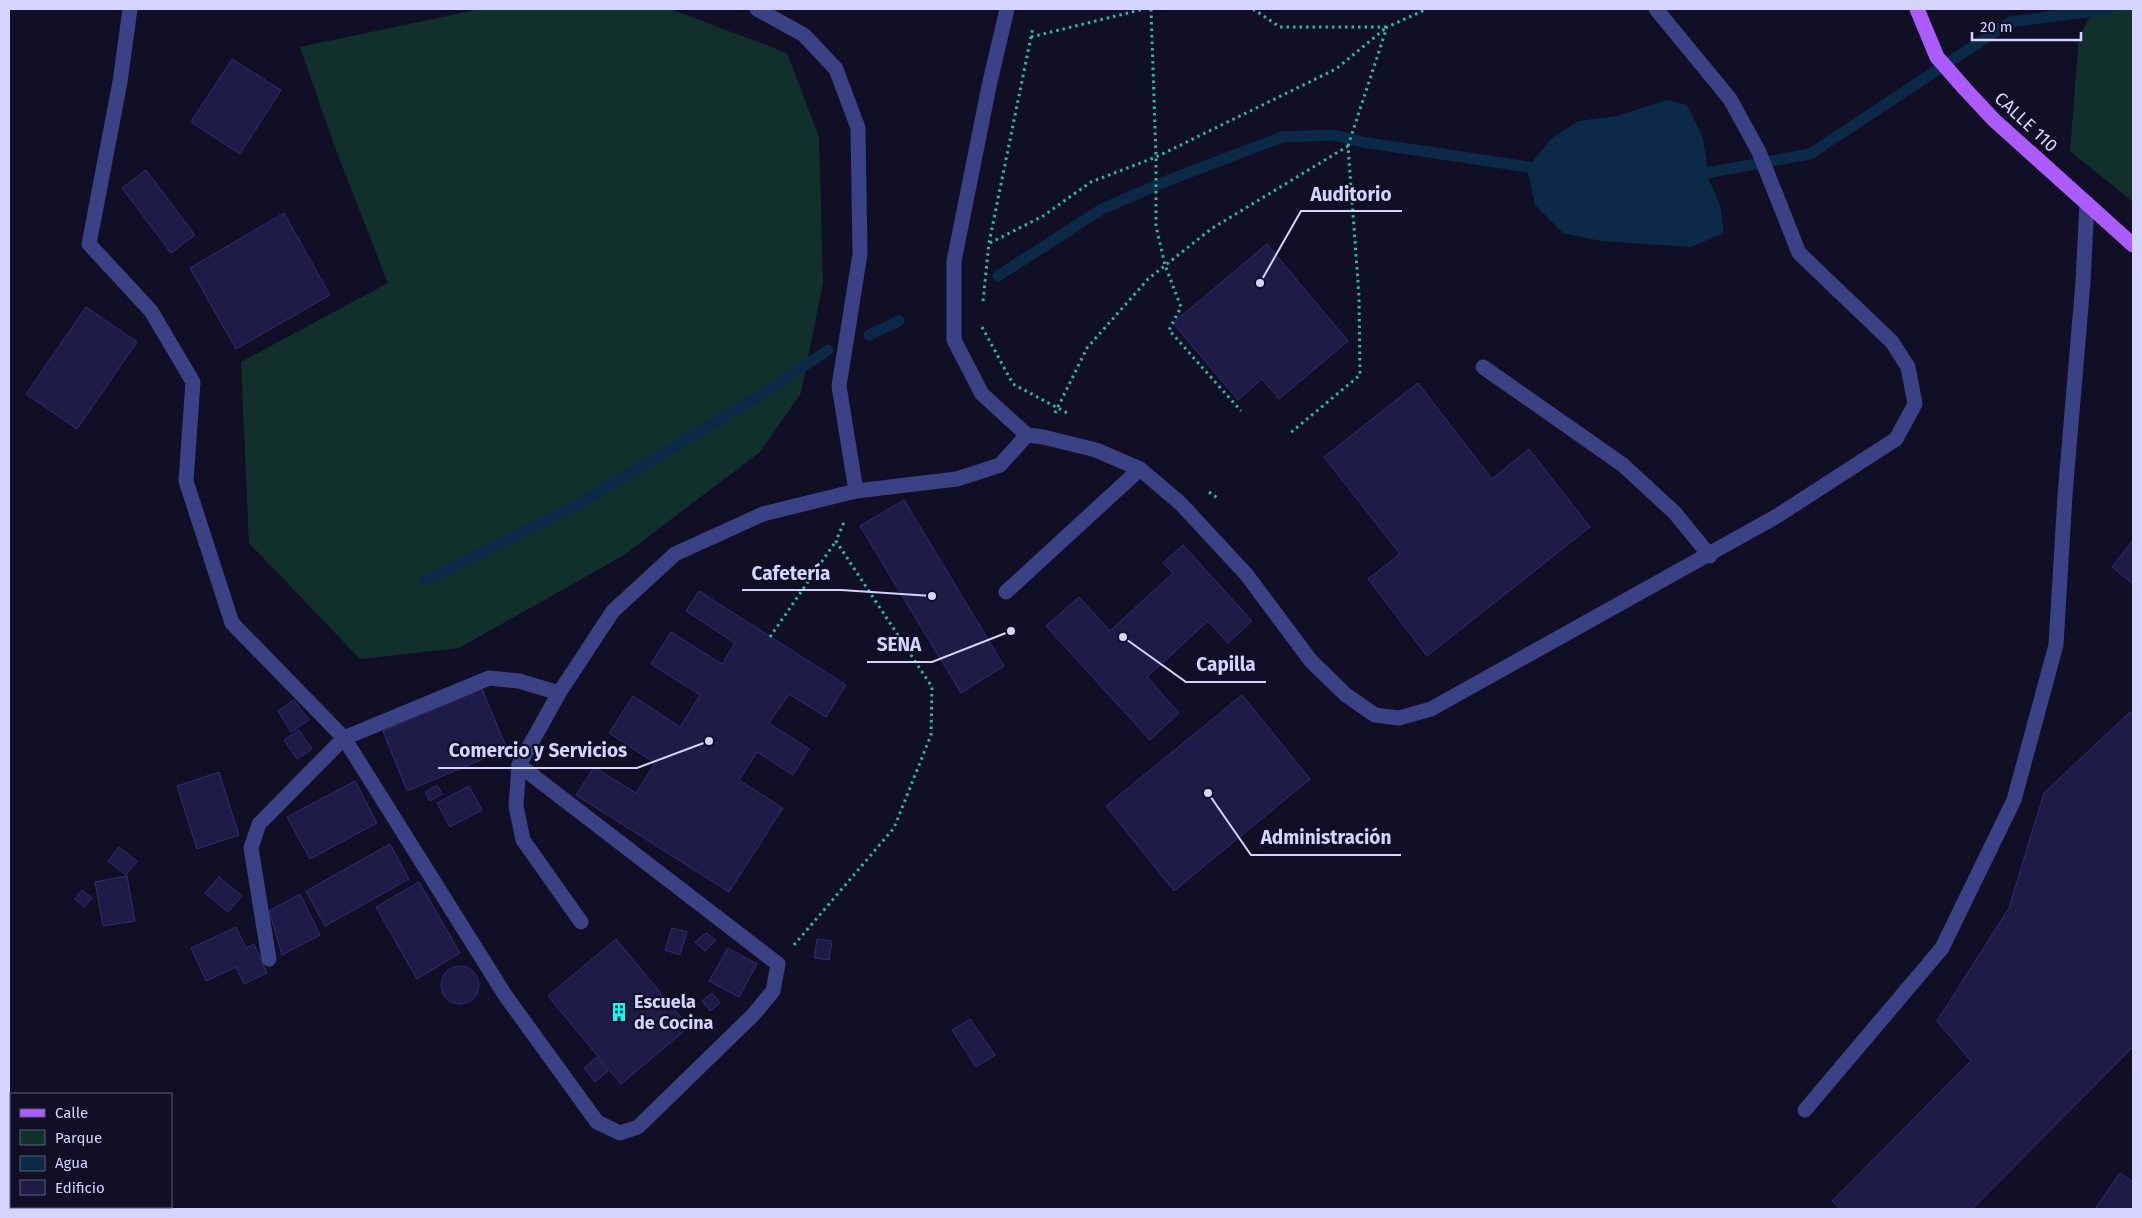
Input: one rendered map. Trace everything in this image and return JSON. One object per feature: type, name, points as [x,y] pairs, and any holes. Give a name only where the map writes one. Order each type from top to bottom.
[{"type":"main road","name":"CALLE 110","points":[[1917,9],[1937,56],[1965,89],[1994,120],[2133,245]]},
{"type":"lane","points":[[130,9],[120,82],[89,244],[152,311],[193,382],[186,481],[232,623],[344,738],[505,995],[597,1122],[620,1133],[638,1126],[752,1016],[773,991],[778,964],[519,765]]},
{"type":"lane","points":[[757,9],[804,35],[836,69],[858,128],[860,254],[839,386],[856,491]]},
{"type":"lane","points":[[1007,9],[989,86],[954,261],[954,340],[982,394],[1027,435],[1044,437],[1096,450],[1140,469],[1180,503],[1246,574],[1311,661],[1346,695],[1375,715],[1399,718],[1431,709],[1710,556],[1777,516],[1896,439],[1915,404],[1908,367],[1892,342],[1798,253],[1759,152],[1730,99],[1705,72],[1656,9]]},
{"type":"lane","points":[[1805,1110],[1942,948],[2014,800],[2056,645],[2083,282],[2087,203]]},
{"type":"lane","points":[[1484,367],[1623,466],[1675,513],[1710,556]]},
{"type":"lane","points":[[581,922],[523,840],[516,806],[519,765],[559,693],[614,611],[675,554],[763,514],[856,491],[957,479],[1000,465],[1027,435]]},
{"type":"lane","points":[[1006,592],[1140,469]]},
{"type":"lane","points":[[268,959],[251,848],[259,824],[344,738],[488,678],[519,681],[559,693]]},
{"type":"path","points":[[1031,37],[1144,9]]},
{"type":"path","points":[[1151,9],[1156,157],[1156,226],[1165,265],[1181,307],[1169,330],[1241,411]]},
{"type":"path","points":[[1253,9],[1280,27],[1387,27]]},
{"type":"path","points":[[954,261],[1043,216],[1090,182],[1156,157],[1336,69],[1387,27],[1427,9]]},
{"type":"path","points":[[982,306],[989,243],[1034,18]]},
{"type":"path","points":[[1289,434],[1360,375],[1359,296],[1348,146],[1387,27]]},
{"type":"path","points":[[1044,437],[1087,348],[1148,279],[1210,229],[1348,146]]},
{"type":"path","points":[[981,324],[1013,384],[1075,416]]},
{"type":"path","points":[[1204,488],[1219,500]]},
{"type":"path","points":[[770,637],[836,541],[856,491]]},
{"type":"path","points":[[778,964],[894,828],[931,735],[932,687],[836,541]]},
{"type":"green space","points":[[480,9],[670,9],[787,53],[819,137],[823,283],[801,393],[760,452],[624,555],[459,648],[360,659],[249,543],[241,362],[388,283],[337,153],[300,47]]},
{"type":"green space","points":[[2094,9],[2133,9],[2133,202],[2070,151],[2079,37]]},
{"type":"water","points":[[1667,100],[1687,105],[1703,138],[1710,182],[1720,205],[1724,233],[1691,247],[1601,241],[1563,233],[1535,205],[1527,168],[1552,138],[1578,121],[1617,116]]},
{"type":"building","points":[[232,59],[281,90],[240,154],[191,122]]},
{"type":"building","points":[[146,170],[195,235],[171,253],[122,188]]},
{"type":"building","points":[[284,213],[330,295],[236,349],[190,268]]},
{"type":"building","points":[[1267,244],[1348,341],[1279,399],[1262,379],[1238,400],[1173,323]]},
{"type":"building","points":[[86,307],[137,342],[77,429],[26,394]]},
{"type":"building","points":[[1418,383],[1492,479],[1529,449],[1590,527],[1427,656],[1368,579],[1400,554],[1324,457]]},
{"type":"building","points":[[904,500],[1004,666],[961,693],[860,526]]},
{"type":"building","points":[[2133,540],[2133,584],[2112,567]]},
{"type":"building","points":[[1183,545],[1252,621],[1228,643],[1208,621],[1147,677],[1179,713],[1150,740],[1046,626],[1079,597],[1110,631],[1173,573],[1163,563]]},
{"type":"building","points":[[699,591],[846,685],[826,717],[789,694],[769,723],[809,749],[793,775],[757,752],[739,780],[783,808],[729,892],[576,795],[594,767],[636,793],[655,763],[609,733],[633,696],[680,727],[700,695],[651,664],[671,632],[722,664],[735,643],[686,611]]},
{"type":"building","points":[[482,689],[507,749],[407,791],[383,731]]},
{"type":"building","points":[[1242,695],[1310,779],[1174,891],[1106,806]]},
{"type":"building","points":[[294,700],[309,720],[291,732],[278,711]]},
{"type":"building","points":[[2130,712],[2133,715],[2133,1047],[1972,1209],[1840,1209],[1832,1201],[1971,1061],[1937,1021],[2009,908],[2044,793]]},
{"type":"building","points":[[299,730],[312,749],[297,759],[284,740]]},
{"type":"building","points":[[219,772],[239,835],[197,849],[177,786]]},
{"type":"building","points":[[355,781],[377,823],[310,859],[287,817]]},
{"type":"building","points":[[437,785],[442,794],[430,801],[425,792]]},
{"type":"building","points":[[469,786],[482,810],[450,827],[437,803]]},
{"type":"building","points":[[390,844],[409,879],[325,926],[306,891]]},
{"type":"building","points":[[119,847],[137,861],[126,875],[108,861]]},
{"type":"building","points":[[127,876],[135,921],[103,926],[95,882]]},
{"type":"building","points":[[219,877],[242,896],[228,912],[205,893]]},
{"type":"building","points":[[419,882],[460,953],[417,979],[376,907]]},
{"type":"building","points":[[82,890],[92,898],[84,907],[75,899]]},
{"type":"building","points":[[300,894],[320,935],[282,955],[269,911]]},
{"type":"building","points":[[236,927],[246,948],[254,944],[267,973],[244,984],[236,967],[206,981],[191,948]]},
{"type":"building","points":[[672,928],[687,932],[680,955],[665,950]]},
{"type":"building","points":[[706,933],[716,940],[705,951],[695,942]]},
{"type":"building","name":"Escuela de Cocina","points":[[616,939],[689,1027],[621,1084],[548,996]]},
{"type":"building","points":[[817,939],[832,941],[829,960],[814,958]]},
{"type":"building","points":[[728,948],[757,964],[739,997],[709,981]]},
{"type":"building","points":[[460,966],[467,967],[473,972],[478,978],[478,992],[473,998],[467,1003],[460,1004],[453,1003],[447,998],[442,992],[441,985],[442,978],[447,972],[453,967]]},
{"type":"building","points":[[712,993],[720,1003],[710,1011],[702,1001]]},
{"type":"building","points":[[970,1019],[995,1055],[976,1067],[952,1030]]},
{"type":"building","points":[[597,1057],[608,1071],[595,1082],[584,1068]]},
{"type":"building","points":[[2120,1173],[2133,1182],[2133,1209],[2095,1209]]},
{"type":"waterway","points":[[1695,175],[1810,154],[2010,22],[2108,9]]},
{"type":"waterway","points":[[998,276],[1102,209],[1169,180],[1282,137],[1334,135],[1362,142],[1542,169]]},
{"type":"waterway","points":[[869,335],[899,321]]},
{"type":"waterway","points":[[425,581],[579,504],[756,398],[828,350]]},
{"type":"place","name":"Auditorio","points":[[1260,283]]},
{"type":"place","name":"Cafetería","points":[[932,596]]},
{"type":"place","name":"SENA","points":[[1011,631]]},
{"type":"place","name":"Capilla","points":[[1123,637]]},
{"type":"place","name":"Comercio y Servicios","points":[[709,741]]},
{"type":"place","name":"Administración","points":[[1208,793]]},
{"type":"place","name":"Escuela de Cocina","points":[[619,1012]]}]
